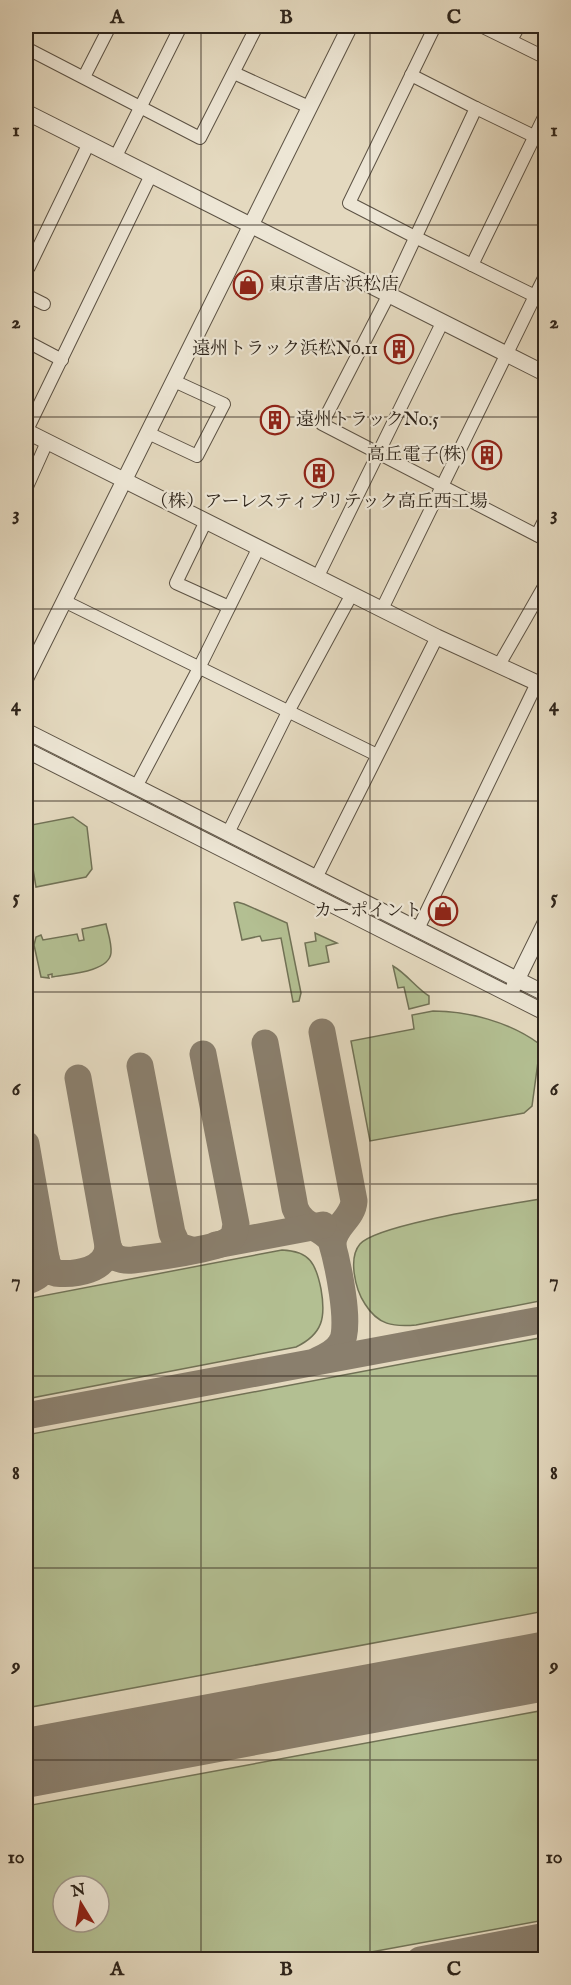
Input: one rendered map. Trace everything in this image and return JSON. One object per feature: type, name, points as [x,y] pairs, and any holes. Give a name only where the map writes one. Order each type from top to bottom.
[{"type":"street","points":[[26,34],[30,26]]},
{"type":"street","points":[[84,77],[110,26]]},
{"type":"street","points":[[116,156],[181,26]]},
{"type":"street","points":[[26,48],[200,138],[257,26]]},
{"type":"street","points":[[26,678],[350,26]]},
{"type":"street","points":[[435,26],[349,203],[540,298]]},
{"type":"street","points":[[482,26],[546,58]]},
{"type":"street","points":[[512,40],[519,26]]},
{"type":"street","points":[[234,73],[309,107]]},
{"type":"street","points":[[411,75],[546,142]]},
{"type":"street","points":[[476,108],[388,296],[322,424],[541,537],[546,517]]},
{"type":"street","points":[[26,112],[546,374]]},
{"type":"street","points":[[472,265],[546,113]]},
{"type":"street","points":[[26,265],[29,267],[89,143]]},
{"type":"street","points":[[152,175],[26,431],[438,637],[542,685],[418,929]]},
{"type":"street","points":[[382,609],[507,356],[540,298],[546,274]]},
{"type":"street","points":[[26,295],[44,304]]},
{"type":"street","points":[[318,576],[442,323]]},
{"type":"street","points":[[26,341],[62,360]]},
{"type":"street","points":[[148,433],[197,456],[224,404],[174,381]]},
{"type":"street","points":[[26,489],[47,442]]},
{"type":"street","points":[[206,521],[176,583],[229,607]]},
{"type":"street","points":[[136,787],[259,547]]},
{"type":"street","points":[[499,665],[546,583]]},
{"type":"street","points":[[228,833],[288,712],[352,594]]},
{"type":"street","points":[[64,601],[377,755]]},
{"type":"street","points":[[316,878],[438,637]]},
{"type":"street","points":[[26,731],[546,994]]},
{"type":"street","points":[[26,750],[546,1013]]},
{"type":"street","points":[[510,995],[546,921]]},
{"type":"green space","points":[[73,817],[87,827],[92,869],[86,877],[36,887],[26,826]]},
{"type":"green space","points":[[237,902],[287,923],[301,993],[299,1001],[293,1002],[281,938],[262,941],[260,936],[242,940],[234,903]]},
{"type":"green space","points":[[106,924],[111,953],[109,959],[103,964],[77,973],[52,977],[52,974],[48,975],[49,978],[41,977],[34,945],[36,937],[41,935],[43,940],[77,934],[79,941],[84,940],[82,929]]},
{"type":"green space","points":[[315,933],[337,943],[326,946],[329,962],[309,966],[305,943],[316,941]]},
{"type":"green space","points":[[393,966],[429,996],[429,1004],[409,1009],[404,987],[398,988]]},
{"type":"green space","points":[[433,1011],[460,1013],[488,1019],[514,1029],[538,1043],[540,1047],[532,1106],[524,1113],[370,1141],[351,1041],[414,1029],[412,1015]]},
{"type":"green space","points":[[545,1198],[545,1300],[416,1325],[400,1326],[387,1323],[375,1316],[361,1298],[354,1274],[354,1257],[360,1244],[372,1237],[418,1222]]},
{"type":"green space","points":[[282,1250],[299,1253],[310,1260],[319,1280],[322,1316],[317,1330],[305,1342],[296,1347],[26,1399],[26,1299]]},
{"type":"green space","points":[[545,1337],[545,1611],[26,1708],[26,1435]]},
{"type":"green space","points":[[545,1710],[545,1920],[333,1959],[26,1959],[26,1806]]},
{"type":"taxiway","points":[[322,1032],[354,1201],[350,1213],[336,1233],[333,1245]]},
{"type":"taxiway","points":[[265,1043],[295,1208],[302,1219],[331,1240],[337,1262],[344,1309],[344,1335],[334,1351],[318,1360]]},
{"type":"taxiway","points":[[26,1281],[40,1274],[46,1258],[48,1266],[55,1273],[81,1272],[103,1261],[108,1246],[112,1254],[118,1258],[133,1260],[212,1247],[232,1237],[236,1224],[203,1054]]},
{"type":"taxiway","points":[[140,1066],[172,1233],[178,1246],[191,1250]]},
{"type":"taxiway","points":[[78,1078],[108,1246]]},
{"type":"taxiway","points":[[26,1144],[46,1258]]},
{"type":"taxiway","points":[[216,1245],[323,1225]]},
{"type":"taxiway","points":[[26,1416],[546,1319]]},
{"type":"taxiway","points":[[420,1960],[546,1936]]},
{"type":"runway","points":[[26,1763],[546,1666]]},
{"type":"place","name":"東京書店 浜松店","points":[[248,285]]},
{"type":"place","name":"遠州トラック浜松No.11","points":[[399,349]]},
{"type":"place","name":"遠州トラックNo.5","points":[[275,420]]},
{"type":"place","name":"高丘電子(株)","points":[[487,455]]},
{"type":"place","name":"（株）アーレスティプリテック高丘西工場","points":[[319,473]]},
{"type":"place","name":"カーポイント","points":[[443,911]]}]
